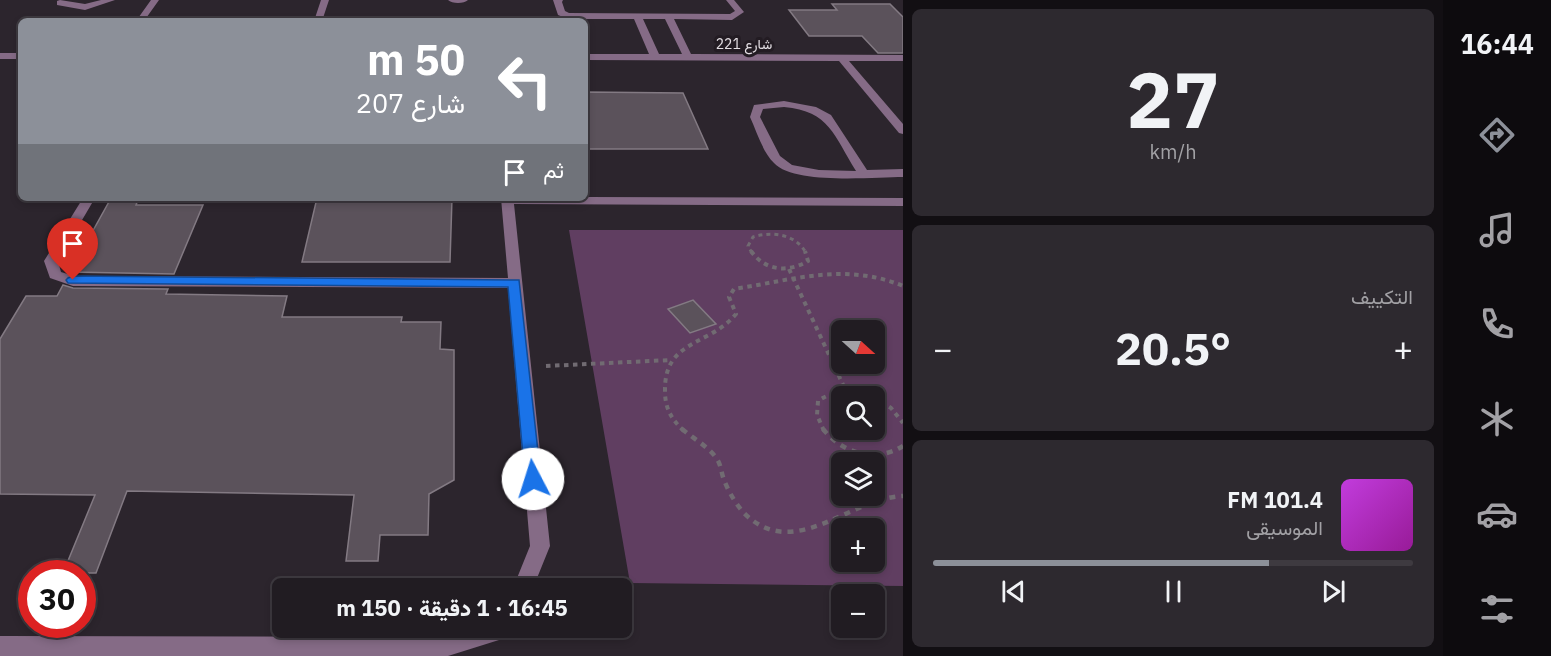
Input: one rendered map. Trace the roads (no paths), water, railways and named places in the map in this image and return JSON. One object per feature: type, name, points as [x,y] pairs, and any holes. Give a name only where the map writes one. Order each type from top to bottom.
[{"type":"street","points":[[63,0],[60,3],[85,7],[111,0]]},
{"type":"street","points":[[142,18],[155,0]]},
{"type":"street","points":[[319,18],[325,0]]},
{"type":"street","points":[[452,0],[464,0]]},
{"type":"street","points":[[559,0],[557,1],[561,13],[567,16],[638,18],[732,17],[740,12],[730,0]]},
{"type":"street","points":[[638,18],[656,57]]},
{"type":"street","points":[[669,18],[688,57]]},
{"type":"street","points":[[0,56],[18,56]]},
{"type":"street","name":"شارع 221","points":[[588,57],[903,58]]},
{"type":"street","points":[[843,58],[903,131]]},
{"type":"street","points":[[863,173],[827,117],[820,111],[796,106],[765,105],[758,107],[754,117],[780,163],[793,170],[808,173],[863,173],[903,173]]},
{"type":"street","points":[[588,200],[903,202]]},
{"type":"street","points":[[87,201],[51,261],[55,275],[73,280],[514,283]]},
{"type":"street","points":[[507,201],[540,546],[527,578]]},
{"type":"street","points":[[0,647],[439,648],[474,638]]}]
